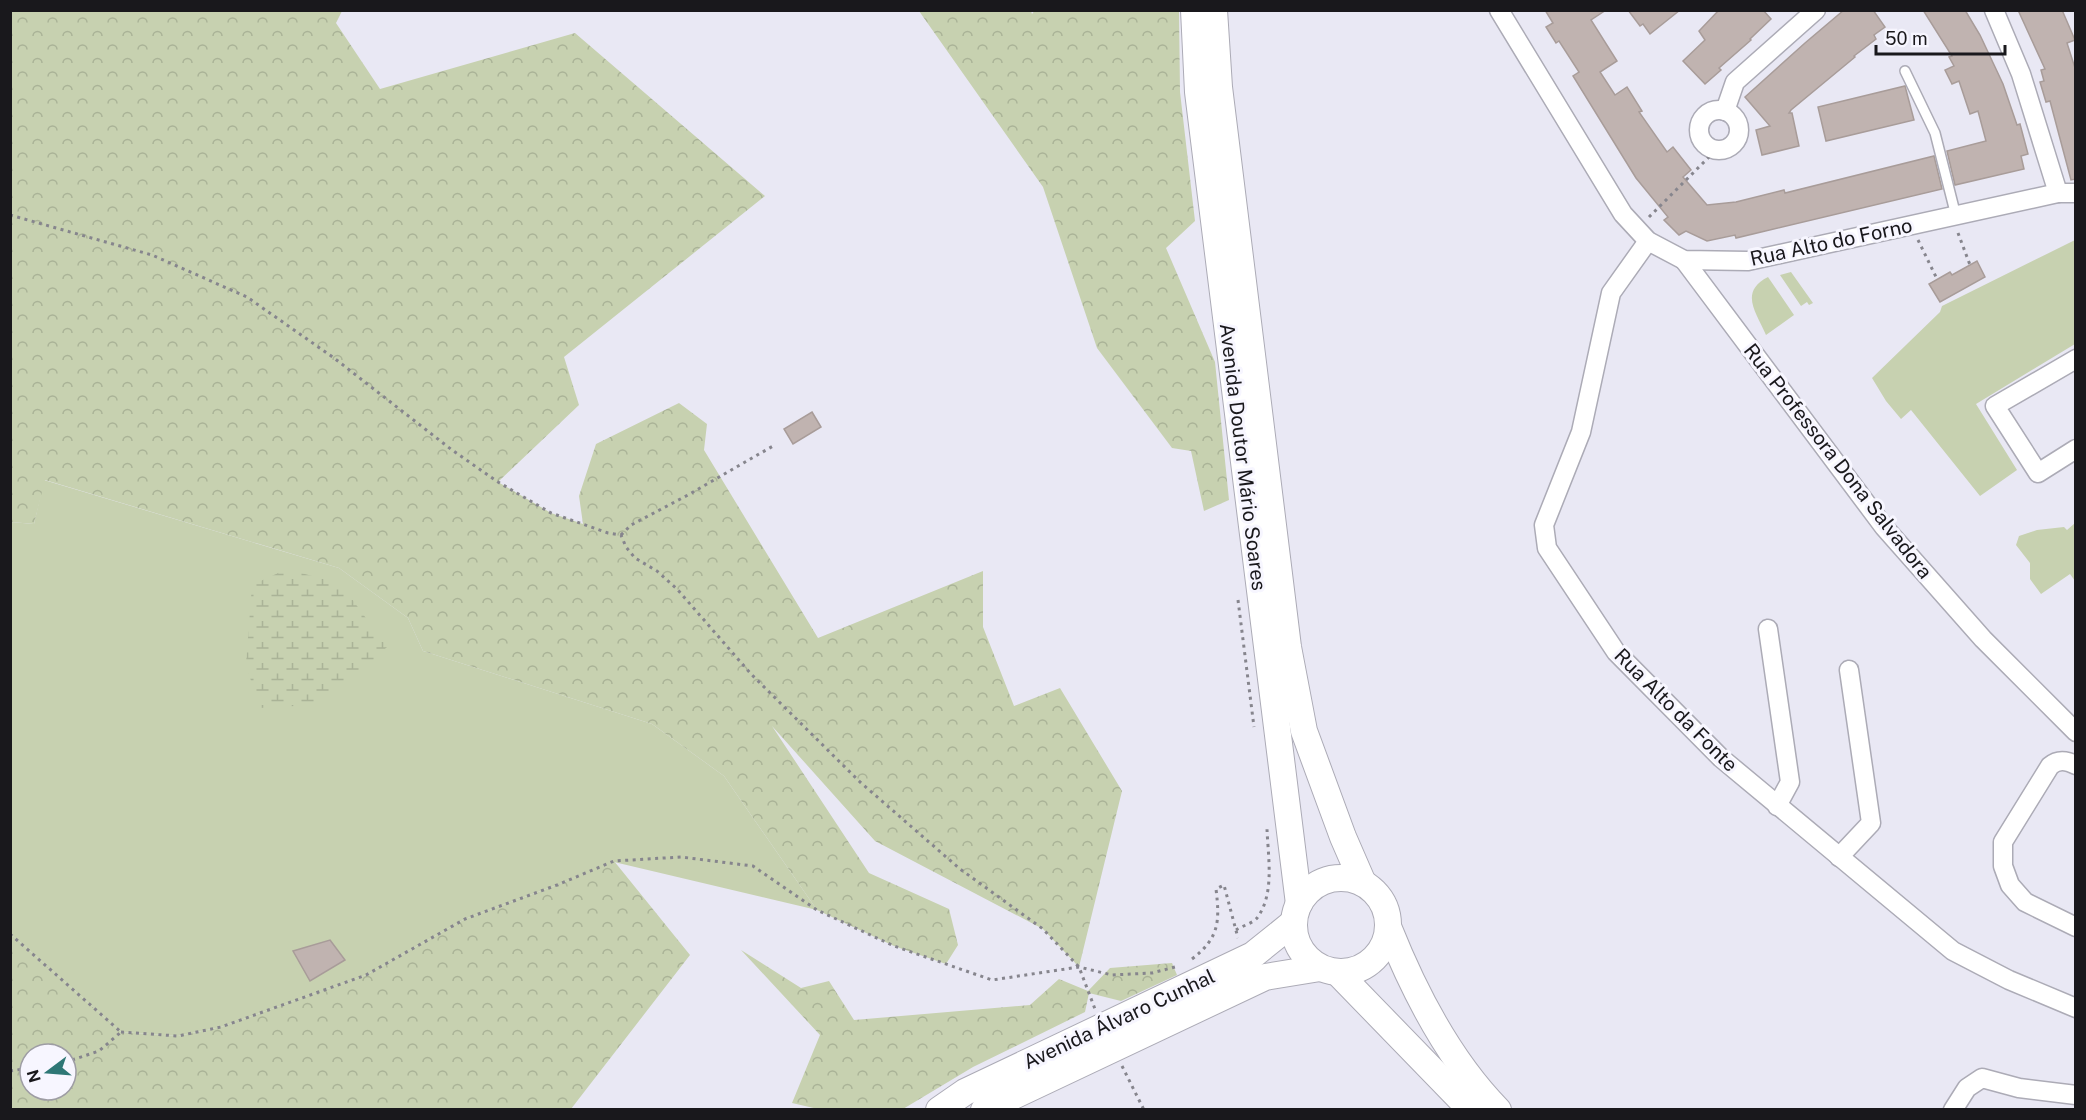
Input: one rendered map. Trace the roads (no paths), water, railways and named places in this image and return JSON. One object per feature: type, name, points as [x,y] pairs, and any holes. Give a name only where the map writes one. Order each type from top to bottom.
[{"type":"main road","name":"Avenida Doutor Mário Soares","points":[[1194,10],[1198,92],[1296,913]]},
{"type":"main road","name":"Avenida Doutor Mário Soares","points":[[1214,10],[1219,87],[1288,647],[1304,731],[1343,837],[1363,883]]},
{"type":"main road","points":[[1471,1110],[1329,971],[1305,957],[1296,940],[1296,913],[1310,889],[1326,880],[1345,878],[1363,883],[1377,894],[1387,911],[1389,929],[1435,1026],[1478,1089],[1498,1110]]},
{"type":"main road","name":"Avenida Álvaro Cunhal","points":[[939,1110],[965,1092],[1253,955],[1296,913]]},
{"type":"main road","points":[[1329,971],[1356,971],[1372,962],[1384,947],[1389,929]]},
{"type":"main road","name":"Avenida Álvaro Cunhal","points":[[984,1110],[1265,977],[1329,971]]},
{"type":"street","name":"Rua Alto do Forno","points":[[1499,10],[1623,214],[1643,235],[1684,260],[1748,261],[2067,193]]},
{"type":"street","points":[[1725,111],[1734,82],[1816,10]]},
{"type":"street","points":[[1994,10],[2067,193]]},
{"type":"street","points":[[1725,111],[1735,119],[1739,132],[1734,144],[1728,148],[1716,150],[1710,148],[1701,139],[1700,126],[1702,120],[1711,112],[1725,111]]},
{"type":"street","name":"Rua Alto da Fonte","points":[[1643,235],[1611,293],[1581,432],[1544,525],[1547,548],[1616,652],[1721,758],[1953,951],[2009,980],[2076,1008]]},
{"type":"street","name":"Rua Professora Dona Salvadora","points":[[1684,260],[1884,527],[1983,639],[2076,732]]},
{"type":"street","points":[[2076,359],[1995,406],[2038,473],[2076,449]]},
{"type":"street","points":[[1768,629],[1790,782],[1777,806]]},
{"type":"street","points":[[1839,857],[1871,823],[1849,670]]},
{"type":"street","points":[[2076,765],[2067,761],[2055,762],[2050,766],[2003,842],[2003,866],[2010,885],[2025,902],[2076,927]]},
{"type":"street","points":[[1953,1110],[1967,1088],[1982,1078],[2019,1088],[2076,1095]]},
{"type":"lane","points":[[1905,71],[1935,133],[1954,216]]}]
